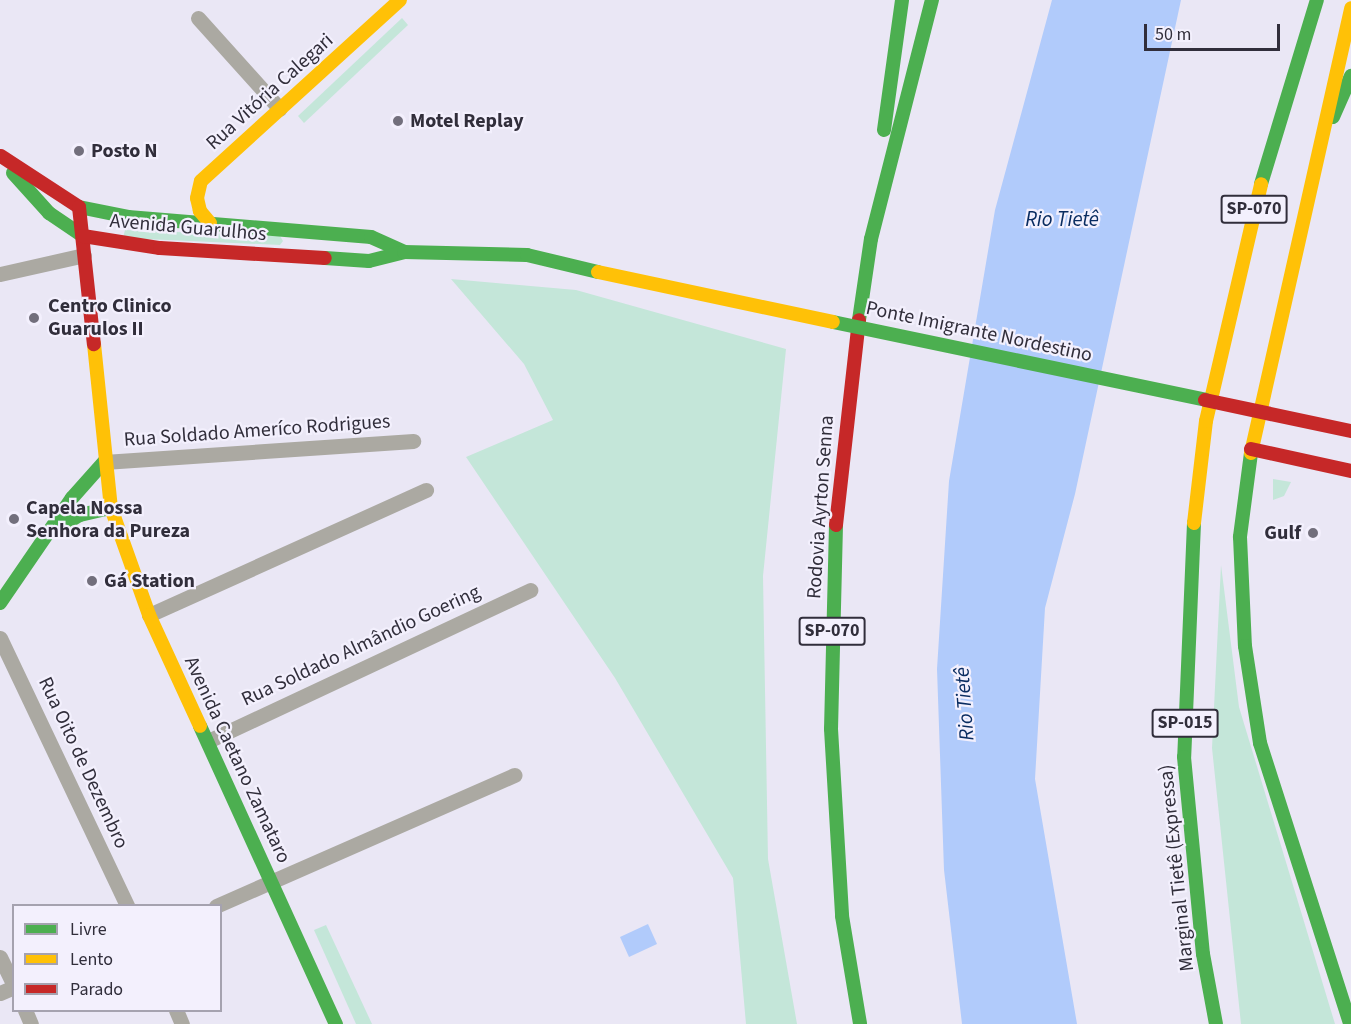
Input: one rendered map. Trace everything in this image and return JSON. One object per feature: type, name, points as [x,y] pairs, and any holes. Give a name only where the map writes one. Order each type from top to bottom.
[{"type":"main road","name":"Rua Vitória Calegari","points":[[210,223],[200,211],[197,198],[201,181],[400,0]]},
{"type":"main road","points":[[871,239],[902,0]]},
{"type":"main road","name":"Rodovia Ayrton Senna","points":[[860,1024],[842,916],[831,729],[833,551],[851,372],[871,239],[932,0]]},
{"type":"main road","name":"SP-070","points":[[1206,421],[1256,202],[1317,0]]},
{"type":"main road","points":[[1350,1024],[1260,743],[1245,646],[1240,537],[1251,449],[1351,8]]},
{"type":"main road","points":[[1324,131],[1342,103],[1351,76]]},
{"type":"main road","name":"Avenida Guarulhos","points":[[0,156],[79,207],[128,217],[371,237],[404,252]]},
{"type":"main road","name":"Avenida Guarulhos","points":[[0,156],[36,200],[67,228],[83,236],[160,248],[369,261],[404,252],[527,255],[598,272]]},
{"type":"main road","name":"Avenida Caetano Zamataro","points":[[79,207],[104,462],[111,508],[149,615],[336,1024]]},
{"type":"main road","name":"Ponte Imigrante Nordestino","points":[[598,272],[1351,431]]},
{"type":"main road","name":"Marginal Tietê (Expressa)","points":[[1206,421],[1190,559],[1184,757],[1203,954],[1216,1024]]},
{"type":"main road","points":[[1251,449],[1351,471]]},
{"type":"main road","points":[[0,603],[52,531],[72,498],[104,462]]},
{"type":"main road","points":[[52,531],[80,515],[111,508]]},
{"type":"street","points":[[198,18],[280,109]]},
{"type":"street","points":[[0,274],[84,255]]},
{"type":"street","name":"Rua Soldado Ameríco Rodrigues","points":[[104,462],[412,441]]},
{"type":"street","points":[[149,615],[426,490]]},
{"type":"street","name":"Rua Soldado Almândio Goering","points":[[208,741],[530,590]]},
{"type":"street","name":"Rua Oito de Dezembro","points":[[0,638],[126,904]]},
{"type":"street","points":[[220,904],[515,775]]},
{"type":"street","points":[[0,957],[12,982]]},
{"type":"green space","points":[[402,18],[408,25],[304,123],[298,116]]},
{"type":"green space","points":[[125,230],[280,236],[283,241],[280,245],[123,238]]},
{"type":"green space","points":[[451,279],[576,290],[786,349],[763,576],[768,859],[797,1024],[746,1024],[733,878],[615,678],[466,457],[553,420],[524,364]]},
{"type":"green space","points":[[1273,479],[1291,482],[1284,496],[1273,500]]},
{"type":"green space","points":[[1221,565],[1239,707],[1335,1024],[1241,1024],[1212,748]]},
{"type":"green space","points":[[326,925],[372,1024],[356,1024],[314,930]]},
{"type":"water","name":"Rio Tietê","points":[[1052,0],[1181,0],[1075,494],[1045,608],[1035,779],[1077,1024],[962,1024],[944,870],[937,669],[949,481],[995,210]]},
{"type":"water","points":[[648,924],[657,944],[629,957],[620,937]]},
{"type":"traffic: fast","points":[[884,130],[902,0]]},
{"type":"traffic: fast","points":[[859,320],[871,239],[932,0]]},
{"type":"traffic: fast","points":[[1261,184],[1317,0]]},
{"type":"traffic: fast","points":[[1333,117],[1351,76]]},
{"type":"traffic: fast","points":[[13,173],[49,213],[83,236]]},
{"type":"traffic: fast","points":[[79,207],[128,217],[371,237],[404,252]]},
{"type":"traffic: fast","points":[[325,258],[369,261],[404,252],[527,255],[598,272]]},
{"type":"traffic: fast","points":[[833,322],[1205,400]]},
{"type":"traffic: fast","points":[[1251,453],[1240,537],[1245,646],[1260,743],[1350,1024]]},
{"type":"traffic: fast","points":[[0,603],[72,498],[104,462]]},
{"type":"traffic: fast","points":[[53,531],[80,515],[111,508]]},
{"type":"traffic: fast","points":[[1194,523],[1184,757],[1203,954],[1216,1024]]},
{"type":"traffic: fast","points":[[836,525],[831,729],[842,916],[860,1024]]},
{"type":"traffic: fast","points":[[200,726],[336,1024]]},
{"type":"traffic: slow","points":[[210,223],[200,211],[197,198],[201,181],[400,0]]},
{"type":"traffic: slow","points":[[1251,453],[1351,8]]},
{"type":"traffic: slow","points":[[1194,523],[1206,421],[1261,184]]},
{"type":"traffic: slow","points":[[598,272],[833,322]]},
{"type":"traffic: slow","points":[[94,344],[111,508],[149,615],[200,726]]},
{"type":"traffic: jam","points":[[1,156],[79,207],[94,344]]},
{"type":"traffic: jam","points":[[83,236],[160,248],[325,258]]},
{"type":"traffic: jam","points":[[836,525],[859,320]]},
{"type":"traffic: jam","points":[[1205,400],[1351,431]]},
{"type":"traffic: jam","points":[[1251,449],[1351,471]]},
{"type":"place","name":"Motel Replay","points":[[398,121]]},
{"type":"place","name":"Posto N","points":[[79,151]]},
{"type":"place","name":"Centro Clinico Guarulos II","points":[[34,318]]},
{"type":"place","name":"Capela Nossa Senhora da Pureza","points":[[14,519]]},
{"type":"place","name":"Gulf","points":[[1313,533]]},
{"type":"place","name":"Gá Station","points":[[92,581]]}]
